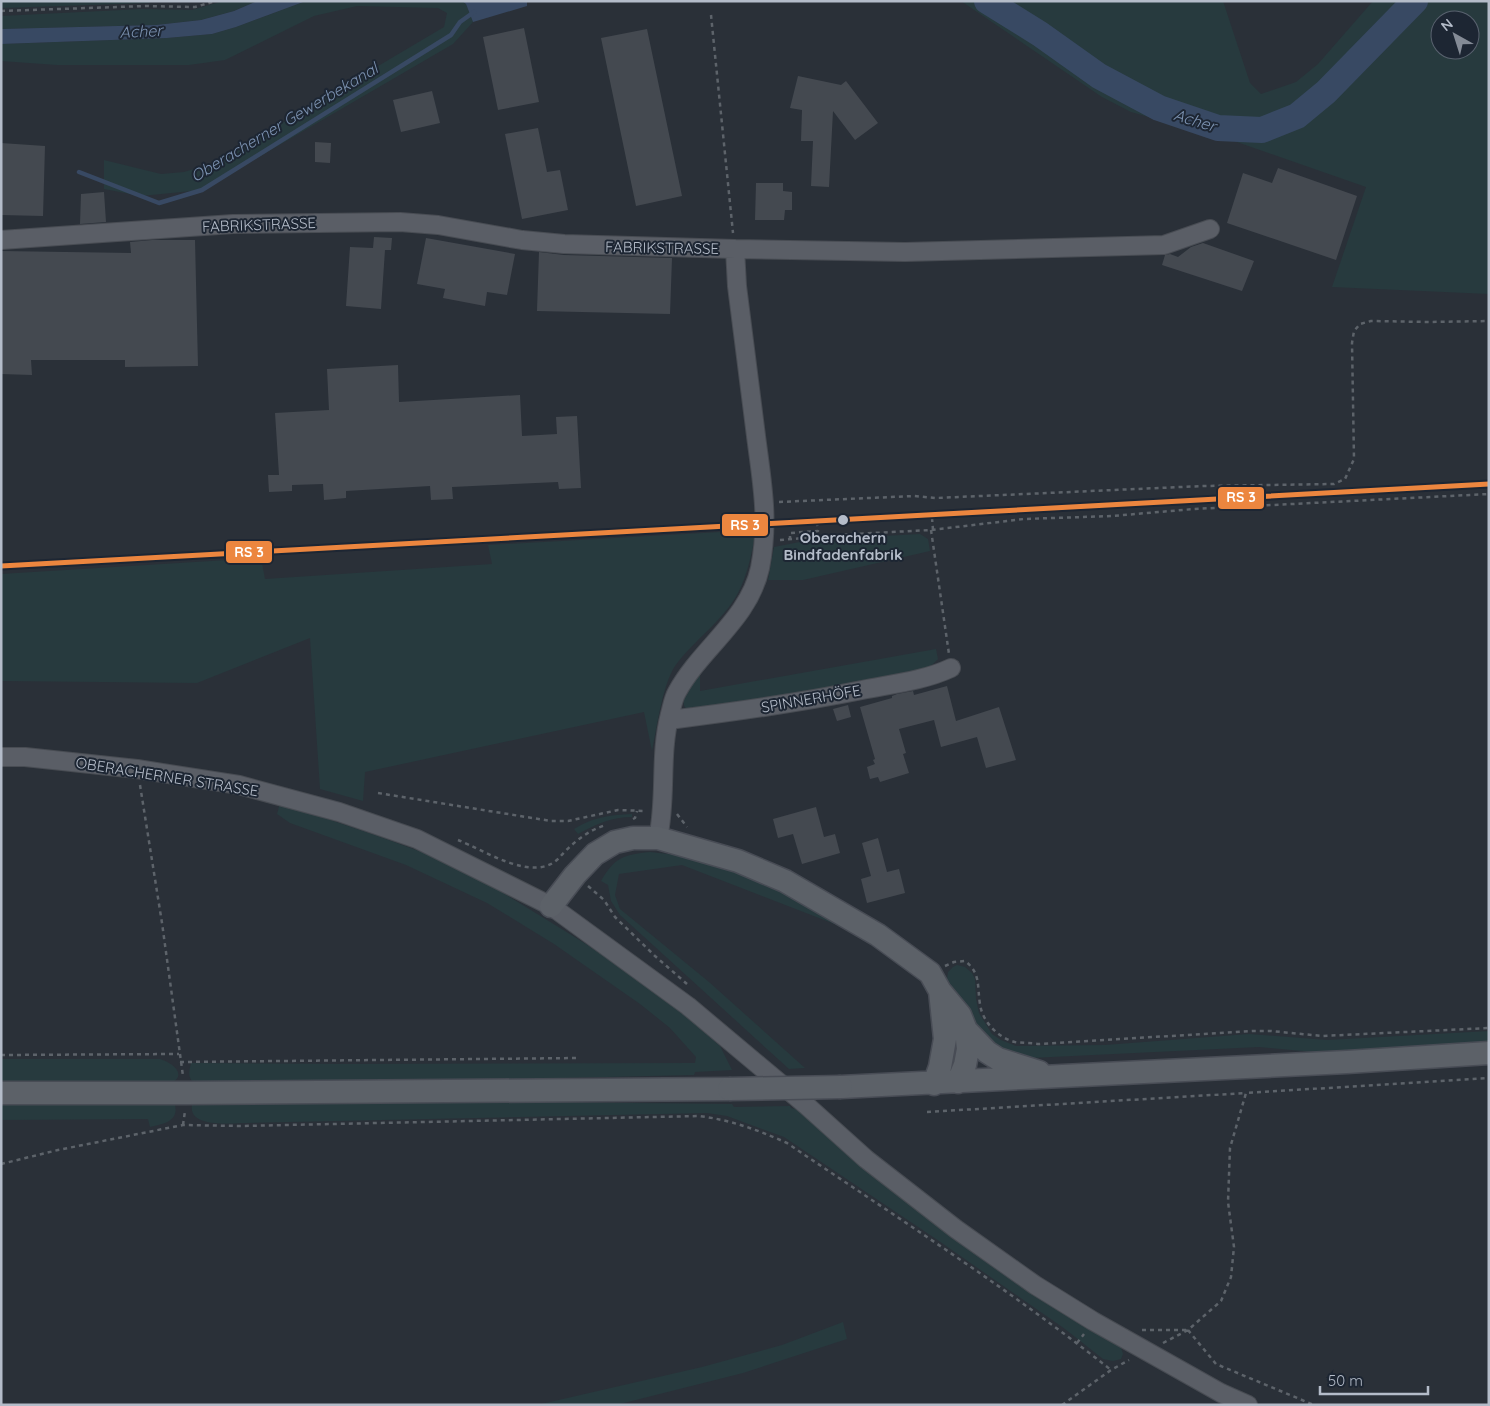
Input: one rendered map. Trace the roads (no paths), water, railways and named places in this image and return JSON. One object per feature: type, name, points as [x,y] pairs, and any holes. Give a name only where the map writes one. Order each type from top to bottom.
[{"type":"main road","points":[[551,906],[575,875],[595,854],[614,842],[633,838],[658,838],[738,861],[785,881],[878,935],[935,982],[960,1015],[966,1030],[968,1049],[965,1065],[958,1082]]},
{"type":"main road","points":[[934,1084],[940,1066],[945,1038],[935,982]]},
{"type":"main road","points":[[966,1030],[988,1052],[998,1059],[1052,1076]]},
{"type":"main road","points":[[1,1093],[186,1094],[842,1087],[934,1084],[1489,1053]]},
{"type":"street","name":"FABRIKSTRASSE","points":[[1,240],[233,224],[400,222],[438,225],[522,240],[564,244],[735,249],[737,286],[765,502],[764,540],[760,569],[753,591],[738,615],[693,668],[676,694],[662,760],[662,822],[658,838]]},
{"type":"street","points":[[735,249],[905,252],[1164,245],[1210,229]]},
{"type":"street","name":"SPINNERHÖFE","points":[[669,720],[732,713],[850,693],[915,680],[951,668]]},
{"type":"street","name":"OBERACHERNER STRASSE","points":[[1,757],[25,757],[137,769],[239,785],[340,812],[417,838],[551,906],[688,1006],[866,1159],[956,1229],[1035,1285],[1093,1321],[1221,1393],[1248,1405]]},
{"type":"water","points":[[257,1],[306,1],[212,34],[167,38],[1,44],[1,29],[156,25],[201,20],[234,11]]},
{"type":"water","points":[[462,1],[527,1],[527,6],[473,22],[466,4]]},
{"type":"waterway","name":"Acher","points":[[987,1],[1040,34],[1099,76],[1159,108],[1218,128],[1262,130],[1297,116],[1326,92],[1415,1]]},
{"type":"waterway","name":"Oberacherner Gewerbekanal","points":[[79,172],[159,203],[202,190],[451,35],[460,22],[474,12]]},
{"type":"place","name":"Oberachern Bindfadenfabrik","points":[[843,520]]}]
